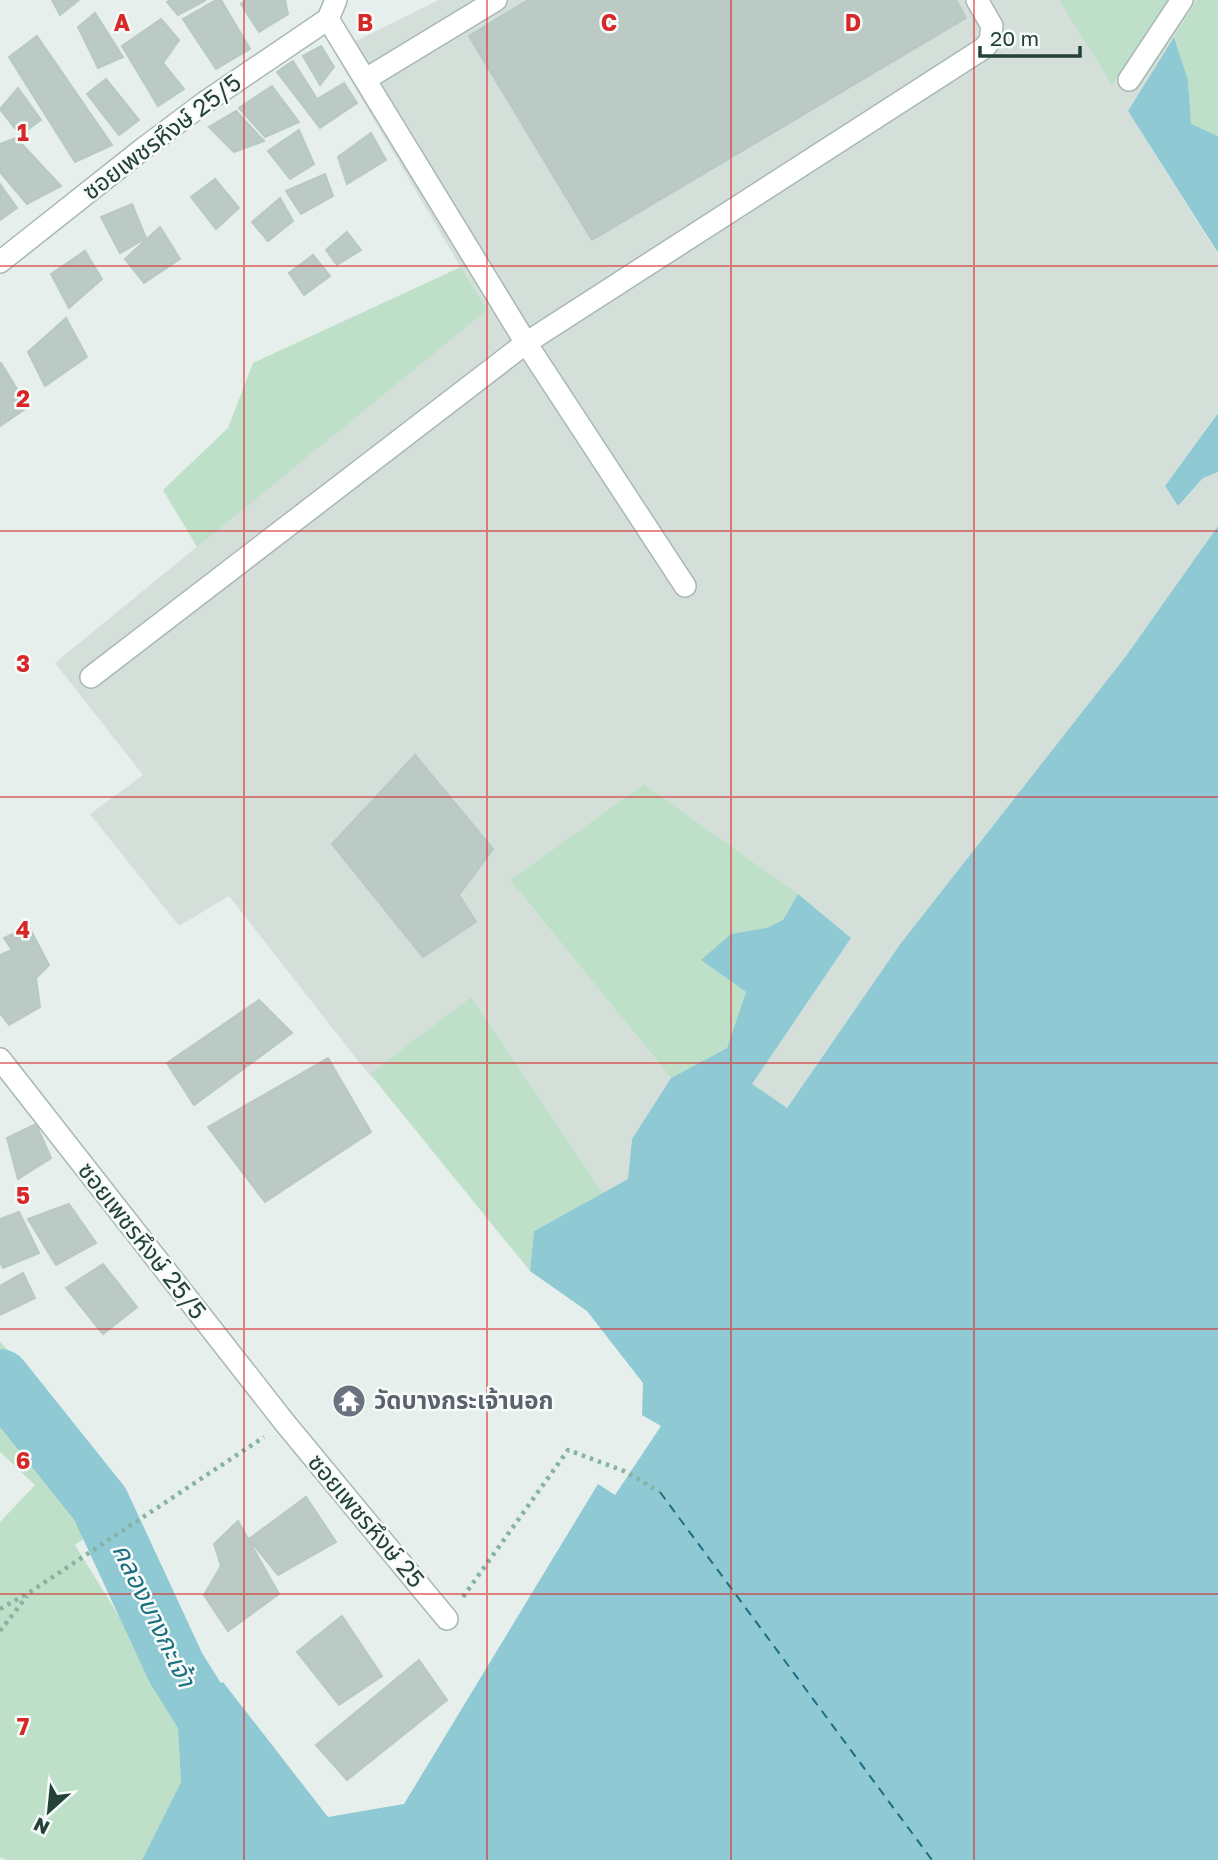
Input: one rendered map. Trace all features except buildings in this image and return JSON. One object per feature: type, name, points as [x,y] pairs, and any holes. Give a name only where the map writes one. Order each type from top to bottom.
[{"type":"street","points":[[366,79],[496,0]]},
{"type":"street","points":[[91,677],[526,343],[984,48],[990,41],[992,26],[976,0]]},
{"type":"street","points":[[1129,79],[1182,0]]},
{"type":"street","points":[[332,10],[366,79],[526,343],[685,586]]},
{"type":"street","name":"ซอยเพชรหึงษ์ 25/5","points":[[0,261],[164,133],[332,10]]},
{"type":"street","name":"ซอยเพชรหึงษ์ 25/5","points":[[0,1059],[285,1423]]},
{"type":"street","name":"ซอยเพชรหึงษ์ 25","points":[[285,1423],[447,1619]]},
{"type":"path","points":[[0,1609],[30,1592],[285,1423]]},
{"type":"path","points":[[447,1619],[568,1450],[624,1471],[660,1492]]},
{"type":"path","points":[[0,1631],[30,1592]]},
{"type":"shaded area","points":[[439,0],[1197,0],[1128,111],[1218,255],[1218,412],[1165,486],[1178,506],[1203,478],[1218,472],[1218,526],[1126,656],[901,943],[787,1108],[751,1084],[851,938],[798,894],[644,784],[510,880],[671,1078],[632,1139],[628,1179],[603,1193],[471,997],[370,1076],[229,896],[179,926],[90,814],[143,775],[55,663],[486,310],[334,52]]},
{"type":"green space","points":[[1059,0],[1168,0],[1112,85]]},
{"type":"green space","points":[[1197,0],[1218,0],[1218,136],[1191,125],[1188,80],[1174,37]]},
{"type":"green space","points":[[461,267],[487,310],[197,547],[163,490],[228,428],[253,363]]},
{"type":"green space","points":[[644,784],[798,894],[783,920],[766,928],[731,934],[702,960],[746,992],[727,1048],[671,1078],[510,880]]},
{"type":"green space","points":[[471,997],[603,1193],[534,1231],[530,1271],[370,1074]]},
{"type":"green space","points":[[0,1342],[45,1387],[128,1507],[75,1545],[177,1710],[181,1782],[142,1860],[6,1860],[0,1857],[0,1522],[35,1485],[0,1452]]},
{"type":"water","points":[[1174,37],[1188,80],[1191,124],[1218,136],[1218,253],[1128,111]]},
{"type":"water","points":[[1218,413],[1218,472],[1203,478],[1178,506],[1165,486]]},
{"type":"water","points":[[1218,526],[1218,1860],[142,1860],[181,1782],[177,1710],[223,1682],[328,1817],[404,1804],[598,1484],[615,1495],[661,1426],[642,1415],[643,1383],[587,1311],[530,1271],[534,1231],[628,1179],[632,1139],[671,1078],[727,1048],[746,992],[701,960],[731,934],[766,928],[783,920],[798,894],[851,938],[752,1084],[787,1108],[901,943],[1126,656]]},
{"type":"waterway","name":"คลองบางกะเจ้า","points":[[0,1379],[100,1504],[176,1668],[296,1860]]},
{"type":"ferry route","points":[[660,1492],[932,1860]]},
{"type":"place","name":"วัดบางกระเจ้านอก","points":[[349,1401]]}]
